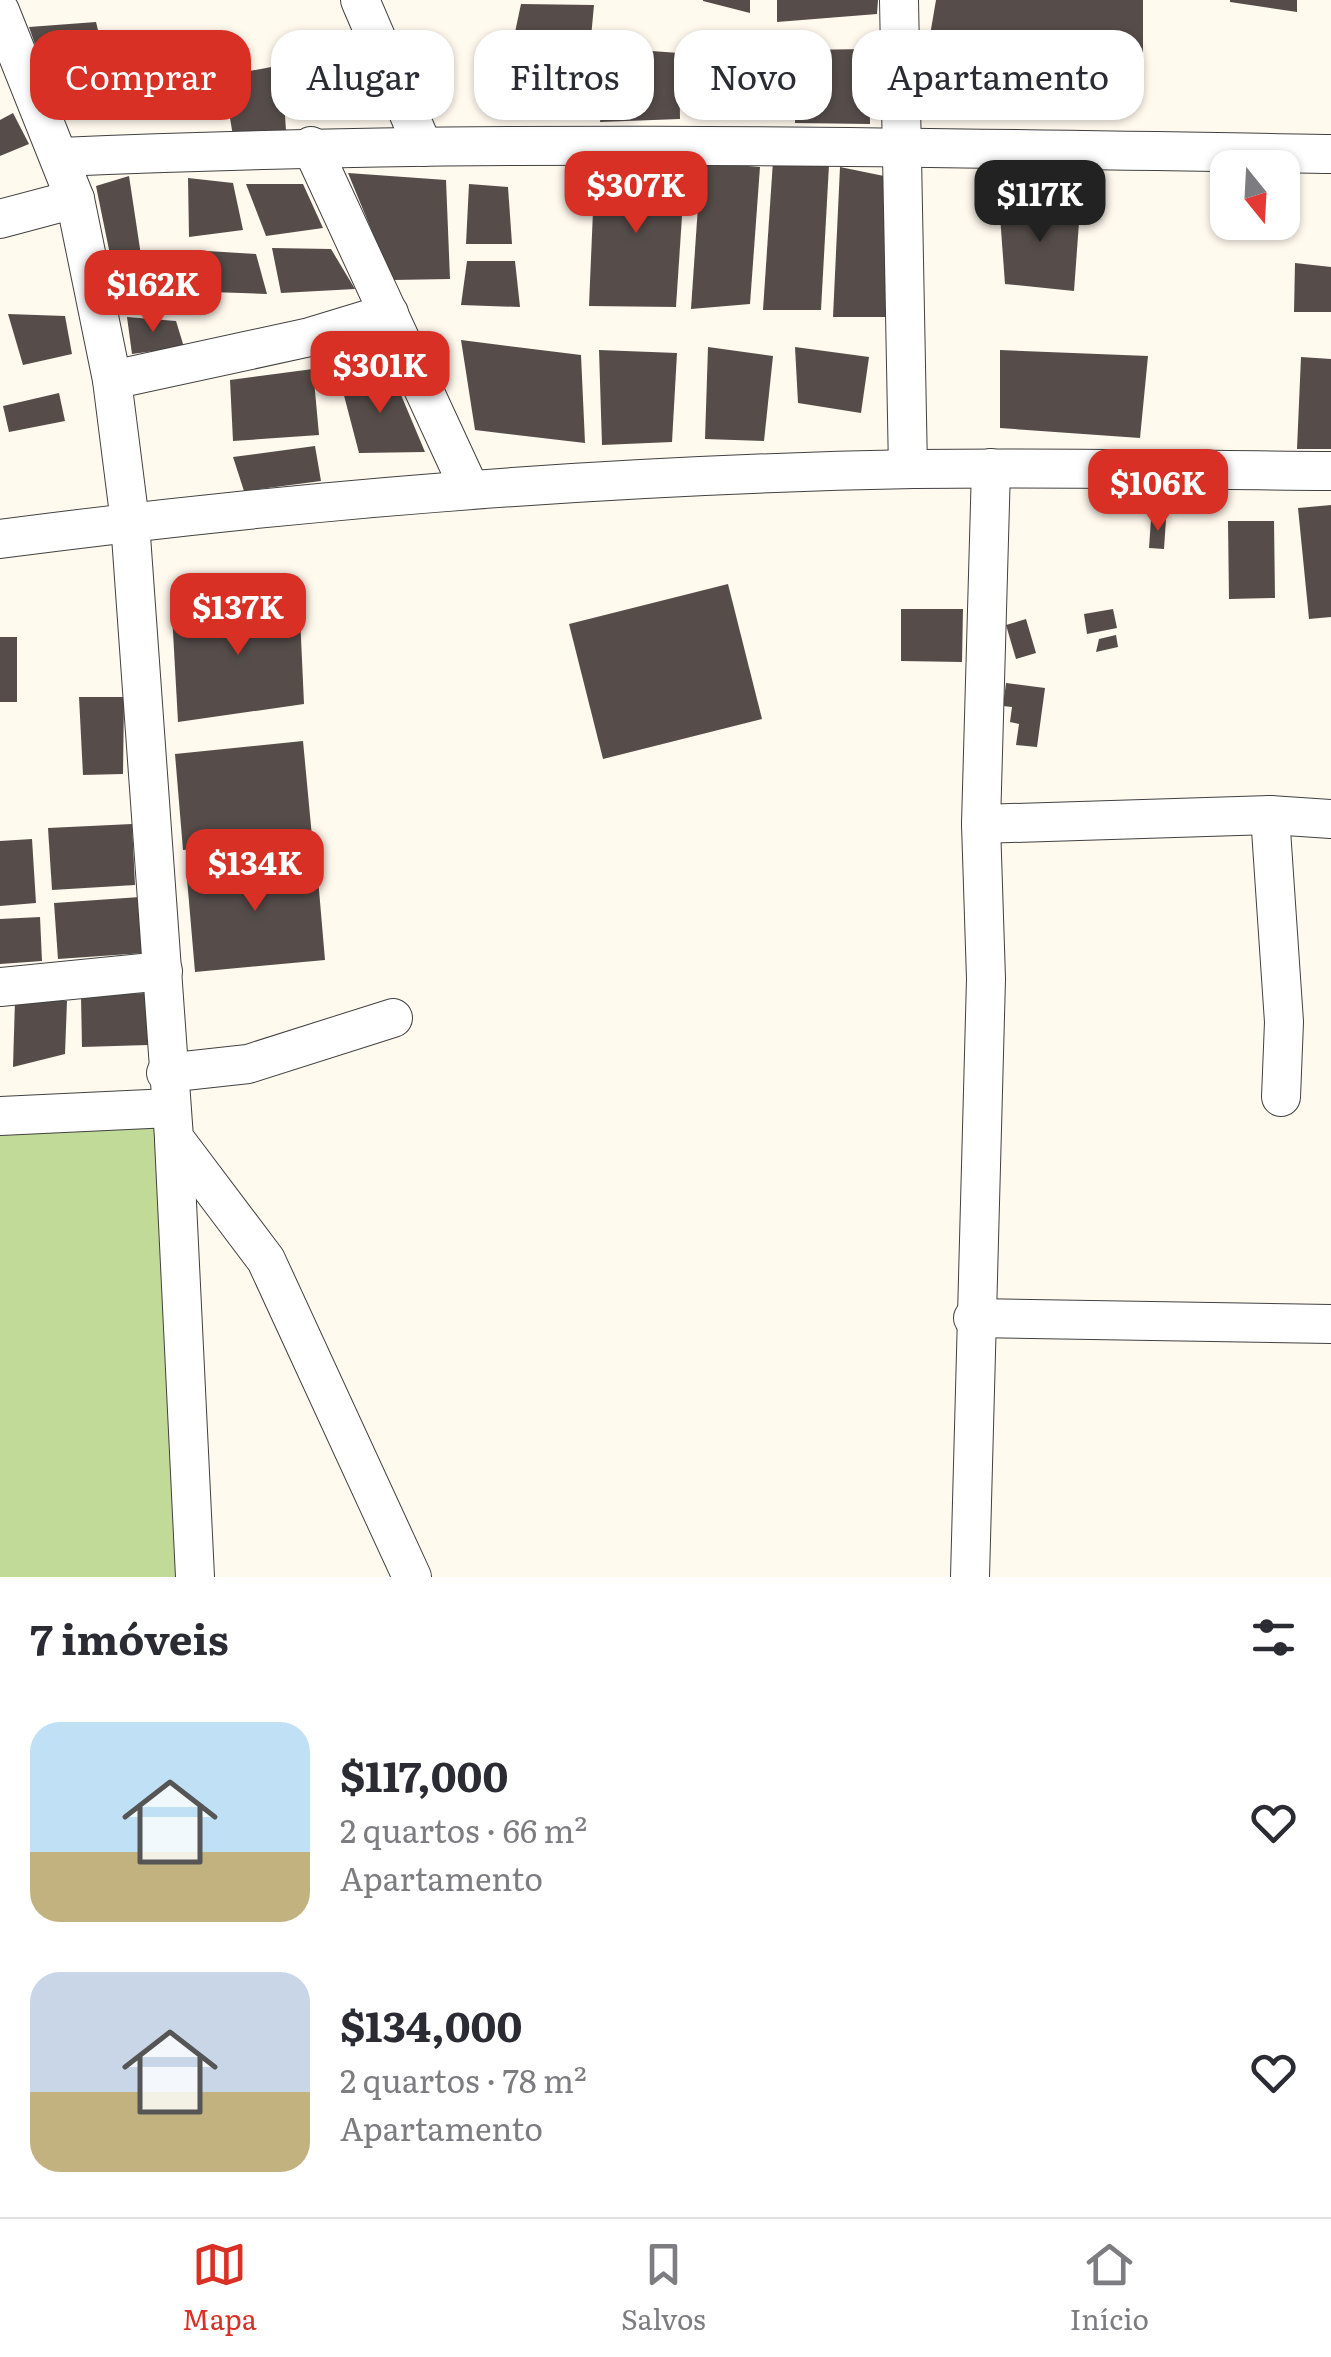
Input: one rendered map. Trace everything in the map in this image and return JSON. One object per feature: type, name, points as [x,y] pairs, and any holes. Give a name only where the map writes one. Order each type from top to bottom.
[{"type":"street","points":[[360,0],[423,148]]},
{"type":"street","points":[[899,0],[908,470]]},
{"type":"street","points":[[0,12],[75,200],[112,380],[130,522],[163,971],[195,1577]]},
{"type":"street","points":[[311,146],[470,490]]},
{"type":"street","points":[[60,157],[311,146],[902,147],[1331,154]]},
{"type":"street","points":[[0,219],[75,200]]},
{"type":"street","points":[[112,380],[310,337],[389,313]]},
{"type":"street","points":[[970,1577],[986,979],[981,824],[991,468]]},
{"type":"street","points":[[0,539],[130,522],[470,490],[991,468],[1331,471]]},
{"type":"street","points":[[981,824],[1270,815],[1331,819]]},
{"type":"street","points":[[1270,815],[1284,1022],[1282,1097]]},
{"type":"street","points":[[0,986],[163,971]]},
{"type":"street","points":[[0,1116],[170,1106],[248,1064],[393,1018]]},
{"type":"street","points":[[170,1106],[266,1260],[412,1577]]},
{"type":"street","points":[[974,1318],[1331,1324]]},
{"type":"green space","points":[[162,1124],[191,1577],[0,1577],[0,1131]]},
{"type":"building","points":[[750,0],[750,13],[703,1]]},
{"type":"building","points":[[777,0],[878,0],[877,14],[777,22]]},
{"type":"building","points":[[936,0],[1143,0],[1143,30],[931,30]]},
{"type":"building","points":[[1297,0],[1297,12],[1230,2]]},
{"type":"building","points":[[521,4],[594,5],[592,30],[515,30]]},
{"type":"building","points":[[96,22],[98,30],[30,30],[29,27]]},
{"type":"building","points":[[852,49],[852,120],[870,120],[870,124],[795,123],[832,120],[832,50]]},
{"type":"building","points":[[654,51],[674,53],[674,119],[654,120]]},
{"type":"building","points":[[271,67],[271,120],[285,120],[286,131],[233,136],[230,120],[251,120],[251,71]]},
{"type":"building","points":[[13,113],[29,144],[0,156],[0,120]]},
{"type":"building","points":[[773,161],[829,165],[821,310],[763,310]]},
{"type":"building","points":[[701,162],[760,167],[750,304],[691,309]]},
{"type":"building","points":[[595,163],[685,171],[676,307],[589,306]]},
{"type":"building","points":[[840,167],[884,176],[887,317],[833,317]]},
{"type":"building","points":[[348,173],[446,180],[450,279],[392,280]]},
{"type":"building","points":[[129,176],[144,275],[115,279],[96,186]]},
{"type":"building","points":[[188,178],[233,183],[243,230],[189,237]]},
{"type":"building","points":[[246,184],[303,184],[323,228],[266,236]]},
{"type":"building","points":[[469,184],[508,187],[512,244],[466,244]]},
{"type":"building","points":[[999,202],[1080,209],[1074,291],[1005,284]]},
{"type":"building","points":[[272,248],[331,249],[355,289],[281,293]]},
{"type":"building","points":[[207,251],[256,254],[267,294],[211,292]]},
{"type":"building","points":[[467,261],[515,261],[520,307],[461,305]]},
{"type":"building","points":[[1295,263],[1331,267],[1331,312],[1294,312]]},
{"type":"building","points":[[8,314],[65,316],[72,354],[23,365]]},
{"type":"building","points":[[127,317],[176,321],[184,347],[132,354]]},
{"type":"building","points":[[461,340],[581,355],[585,443],[475,430]]},
{"type":"building","points":[[708,347],[773,356],[764,441],[705,439]]},
{"type":"building","points":[[795,347],[869,357],[861,413],[798,403]]},
{"type":"building","points":[[599,350],[677,353],[672,442],[602,445]]},
{"type":"building","points":[[1000,350],[1148,356],[1140,438],[1000,428]]},
{"type":"building","points":[[1301,357],[1331,359],[1331,449],[1297,449]]},
{"type":"building","points":[[313,369],[319,435],[233,441],[230,380]]},
{"type":"building","points":[[391,371],[425,452],[359,453],[341,384]]},
{"type":"building","points":[[59,393],[65,421],[9,432],[3,406]]},
{"type":"building","points":[[315,446],[321,481],[244,491],[233,457]]},
{"type":"building","points":[[1331,505],[1331,617],[1309,619],[1298,508]]},
{"type":"building","points":[[1151,519],[1166,519],[1164,549],[1149,548]]},
{"type":"building","points":[[1228,521],[1274,521],[1275,598],[1229,599]]},
{"type":"building","points":[[728,584],[762,719],[603,759],[569,624]]},
{"type":"building","points":[[299,594],[304,704],[178,722],[172,614]]},
{"type":"building","points":[[901,609],[963,609],[962,662],[901,661]]},
{"type":"building","points":[[1113,609],[1117,628],[1087,634],[1084,614]]},
{"type":"building","points":[[1026,619],[1036,653],[1016,659],[1006,625]]},
{"type":"building","points":[[1116,635],[1118,647],[1096,652],[1099,639]]},
{"type":"building","points":[[0,637],[17,637],[17,702],[0,702]]},
{"type":"building","points":[[1006,683],[1045,688],[1037,747],[1016,745],[1019,724],[1010,722],[1012,707],[1003,706]]},
{"type":"building","points":[[79,697],[124,697],[123,774],[83,775]]},
{"type":"building","points":[[303,741],[312,837],[183,850],[175,754]]},
{"type":"building","points":[[132,824],[135,885],[52,890],[48,828]]},
{"type":"building","points":[[32,839],[36,903],[0,906],[0,841]]},
{"type":"building","points":[[316,855],[325,960],[195,972],[186,867]]},
{"type":"building","points":[[140,897],[144,953],[58,959],[54,903]]},
{"type":"building","points":[[40,917],[42,961],[0,964],[0,919]]},
{"type":"building","points":[[146,993],[148,1045],[82,1047],[81,996]]},
{"type":"building","points":[[15,1000],[67,1001],[65,1054],[13,1067]]}]
